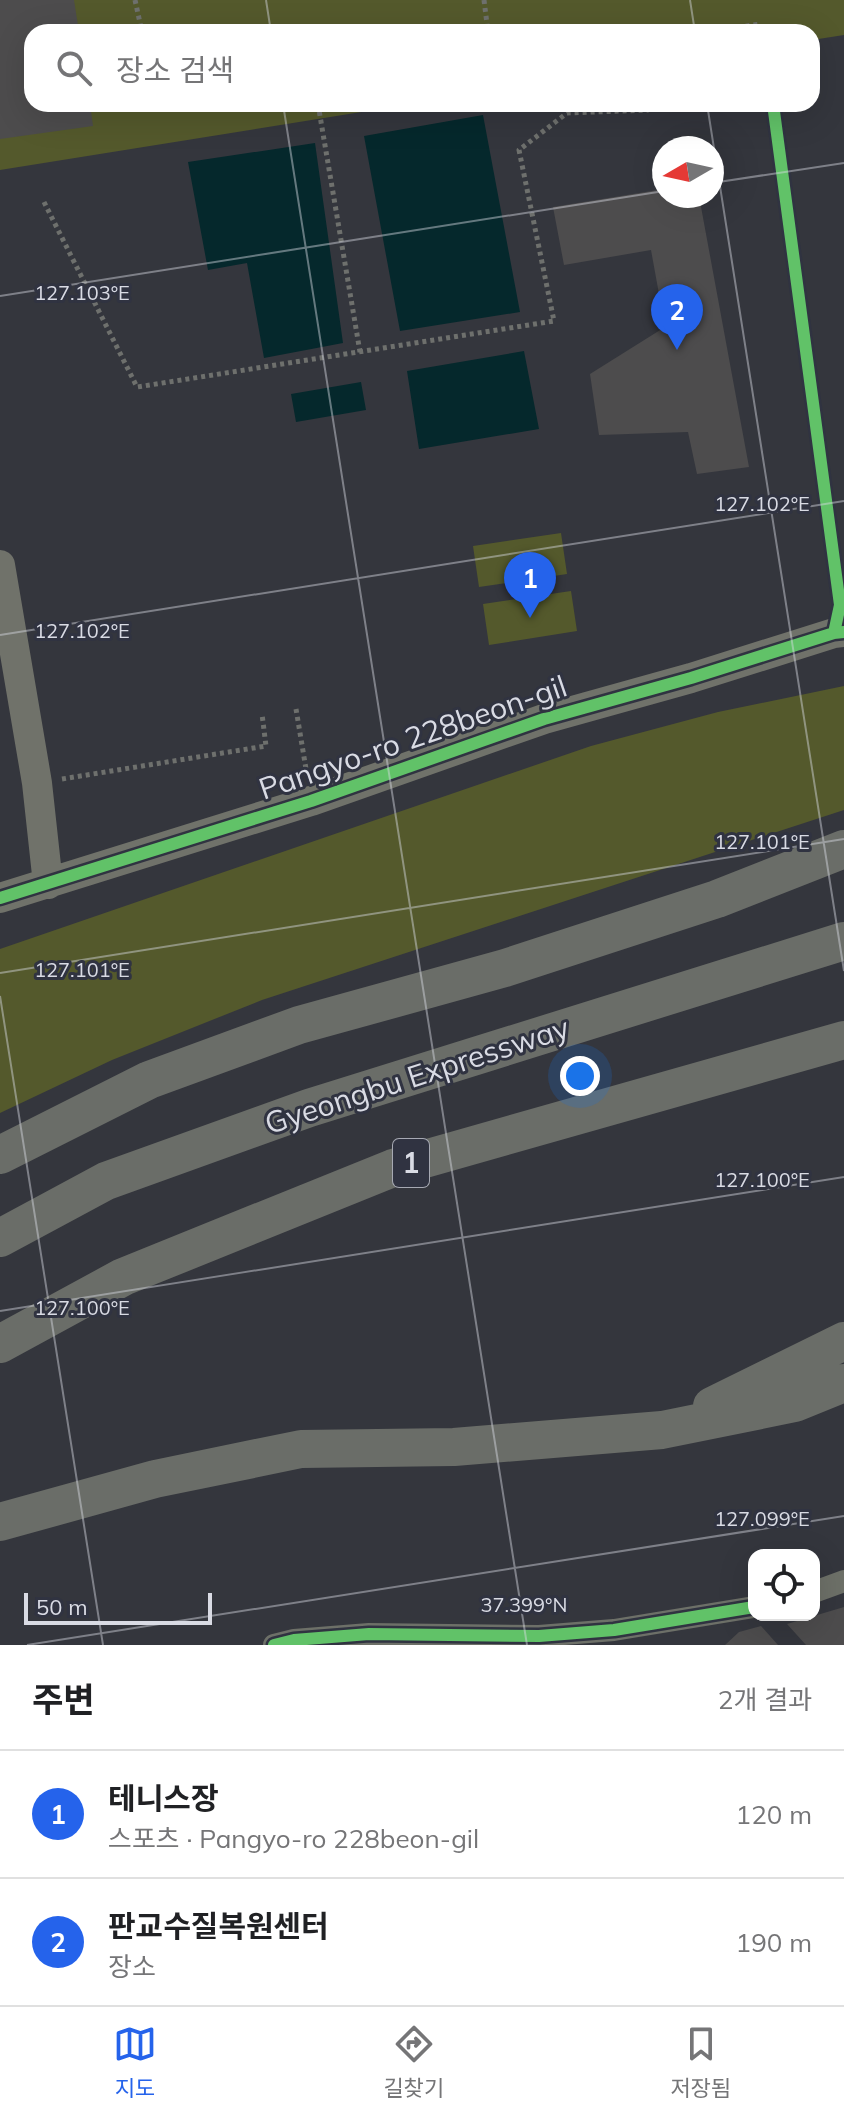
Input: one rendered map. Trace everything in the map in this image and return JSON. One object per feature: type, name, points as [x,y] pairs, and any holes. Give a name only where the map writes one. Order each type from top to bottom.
[{"type":"highway","points":[[0,1155],[149,1080],[299,1025],[505,968],[717,899],[844,849]]},
{"type":"highway","name":"Gyeongbu Expressway","points":[[0,1238],[106,1181],[309,1108],[844,941]]},
{"type":"highway","name":"1","points":[[0,1344],[123,1277],[393,1168],[844,1040]]},
{"type":"highway","points":[[662,1430],[844,1341]]},
{"type":"highway","points":[[0,1522],[155,1479],[301,1449],[454,1447],[662,1430],[795,1403],[844,1383]]},
{"type":"street","points":[[0,565],[37,783],[48,884]]},
{"type":"street","name":"Pangyo-ro 228beon-gil","points":[[0,898],[311,801],[544,719],[844,632]]},
{"type":"street","points":[[820,1590],[844,1581]]},
{"type":"street","points":[[289,1643],[369,1634],[539,1640],[748,1608]]},
{"type":"path","points":[[135,0],[140,24]]},
{"type":"path","points":[[484,0],[487,24]]},
{"type":"path","points":[[319,112],[360,352]]},
{"type":"path","points":[[44,202],[137,387],[554,321],[519,150],[567,113],[594,112]]},
{"type":"path","points":[[296,709],[311,801]]},
{"type":"path","points":[[37,783],[266,746],[262,714]]},
{"type":"green space","points":[[0,0],[844,0],[844,35],[820,39],[820,24],[24,24],[24,112],[361,112],[0,170]]},
{"type":"green space","points":[[561,533],[567,574],[479,587],[473,546]]},
{"type":"green space","points":[[571,591],[577,631],[489,645],[483,604]]},
{"type":"green space","points":[[844,686],[844,810],[262,1000],[112,1060],[0,1113],[0,949],[591,746],[718,712]]},
{"type":"water","points":[[483,115],[520,312],[400,331],[364,136]]},
{"type":"water","points":[[315,143],[343,343],[264,358],[247,263],[208,270],[188,162]]},
{"type":"water","points":[[524,351],[539,429],[419,449],[407,371]]},
{"type":"water","points":[[361,382],[366,410],[296,422],[291,394]]},
{"type":"building","points":[[0,0],[74,0],[78,24],[24,24],[24,112],[91,112],[93,126],[0,139]]},
{"type":"building","points":[[652,191],[652,208],[701,208],[749,467],[697,474],[688,432],[599,435],[590,374],[665,327],[651,250],[564,265],[553,207]]},
{"type":"building","points":[[844,1607],[844,1645],[806,1645],[787,1624],[820,1621],[820,1614]]},
{"type":"building","points":[[761,1626],[778,1645],[725,1645],[739,1632]]},
{"type":"cycle path","points":[[774,112],[840,605],[834,633]]},
{"type":"cycle path","points":[[0,898],[311,801],[544,719],[844,632]]},
{"type":"cycle path","points":[[274,1645],[294,1640],[369,1634],[539,1636],[614,1630],[748,1608]]},
{"type":"place","name":"판교수질복원센터","points":[[677,350]]},
{"type":"place","name":"테니스장","points":[[530,618]]}]
